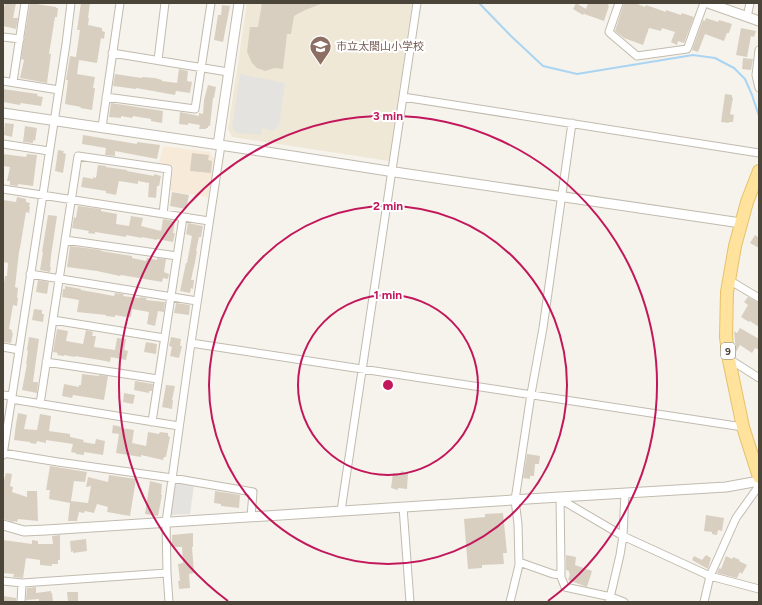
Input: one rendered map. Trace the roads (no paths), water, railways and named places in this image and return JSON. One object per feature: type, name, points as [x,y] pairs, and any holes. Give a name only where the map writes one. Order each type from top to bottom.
[{"type":"main road","name":"9","points":[[759,171],[746,202],[735,246],[727,292],[726,337],[729,360],[743,426],[759,477]]},
{"type":"street","points":[[13,82],[25,3]]},
{"type":"street","points":[[71,3],[3,453],[172,478],[253,492],[250,517]]},
{"type":"street","points":[[102,127],[120,3]]},
{"type":"street","points":[[158,60],[165,3]]},
{"type":"street","points":[[106,97],[195,109],[211,3]]},
{"type":"street","points":[[169,602],[166,522],[209,221],[238,3]]},
{"type":"street","points":[[341,511],[417,3]]},
{"type":"street","points":[[619,3],[609,32],[637,56],[687,49],[704,3]]},
{"type":"street","points":[[708,3],[759,21]]},
{"type":"street","points":[[747,17],[750,3]]},
{"type":"street","points":[[3,37],[20,39]]},
{"type":"street","points":[[759,50],[756,75],[759,88]]},
{"type":"street","points":[[112,53],[228,72]]},
{"type":"street","points":[[3,81],[58,90]]},
{"type":"street","points":[[403,97],[759,153]]},
{"type":"street","points":[[3,113],[741,223]]},
{"type":"street","points":[[510,602],[519,566],[518,524],[515,500],[531,394],[543,328],[572,123]]},
{"type":"street","points":[[3,144],[49,151]]},
{"type":"street","points":[[40,404],[78,156],[168,169],[163,214]]},
{"type":"street","points":[[3,189],[209,221]]},
{"type":"street","points":[[152,422],[182,217]]},
{"type":"street","points":[[65,240],[177,256]]},
{"type":"street","points":[[30,274],[197,302]]},
{"type":"street","points":[[729,280],[759,298]]},
{"type":"street","points":[[53,320],[164,338]]},
{"type":"street","points":[[191,343],[743,426]]},
{"type":"street","points":[[3,347],[19,350]]},
{"type":"street","points":[[729,360],[759,378]]},
{"type":"street","points":[[46,362],[158,379]]},
{"type":"street","points":[[3,395],[40,404],[179,426]]},
{"type":"street","points":[[3,525],[24,531],[46,530],[560,498],[726,487],[759,483]]},
{"type":"street","points":[[704,602],[710,576],[736,518],[756,490],[759,483]]},
{"type":"street","points":[[610,600],[623,536],[625,493]]},
{"type":"street","points":[[560,498],[623,536],[710,576],[759,589]]},
{"type":"street","points":[[560,498],[561,575],[565,587],[610,600],[624,602]]},
{"type":"street","points":[[403,508],[410,602]]},
{"type":"street","points":[[519,562],[561,575]]},
{"type":"street","points":[[3,581],[22,583],[167,573]]},
{"type":"street","points":[[21,602],[22,583]]},
{"type":"waterway","points":[[479,3],[543,66],[577,74],[693,55],[715,58],[734,68],[745,79],[759,116]]},
{"type":"place","name":"市立太閤山小学校","points":[[320,66]]}]
